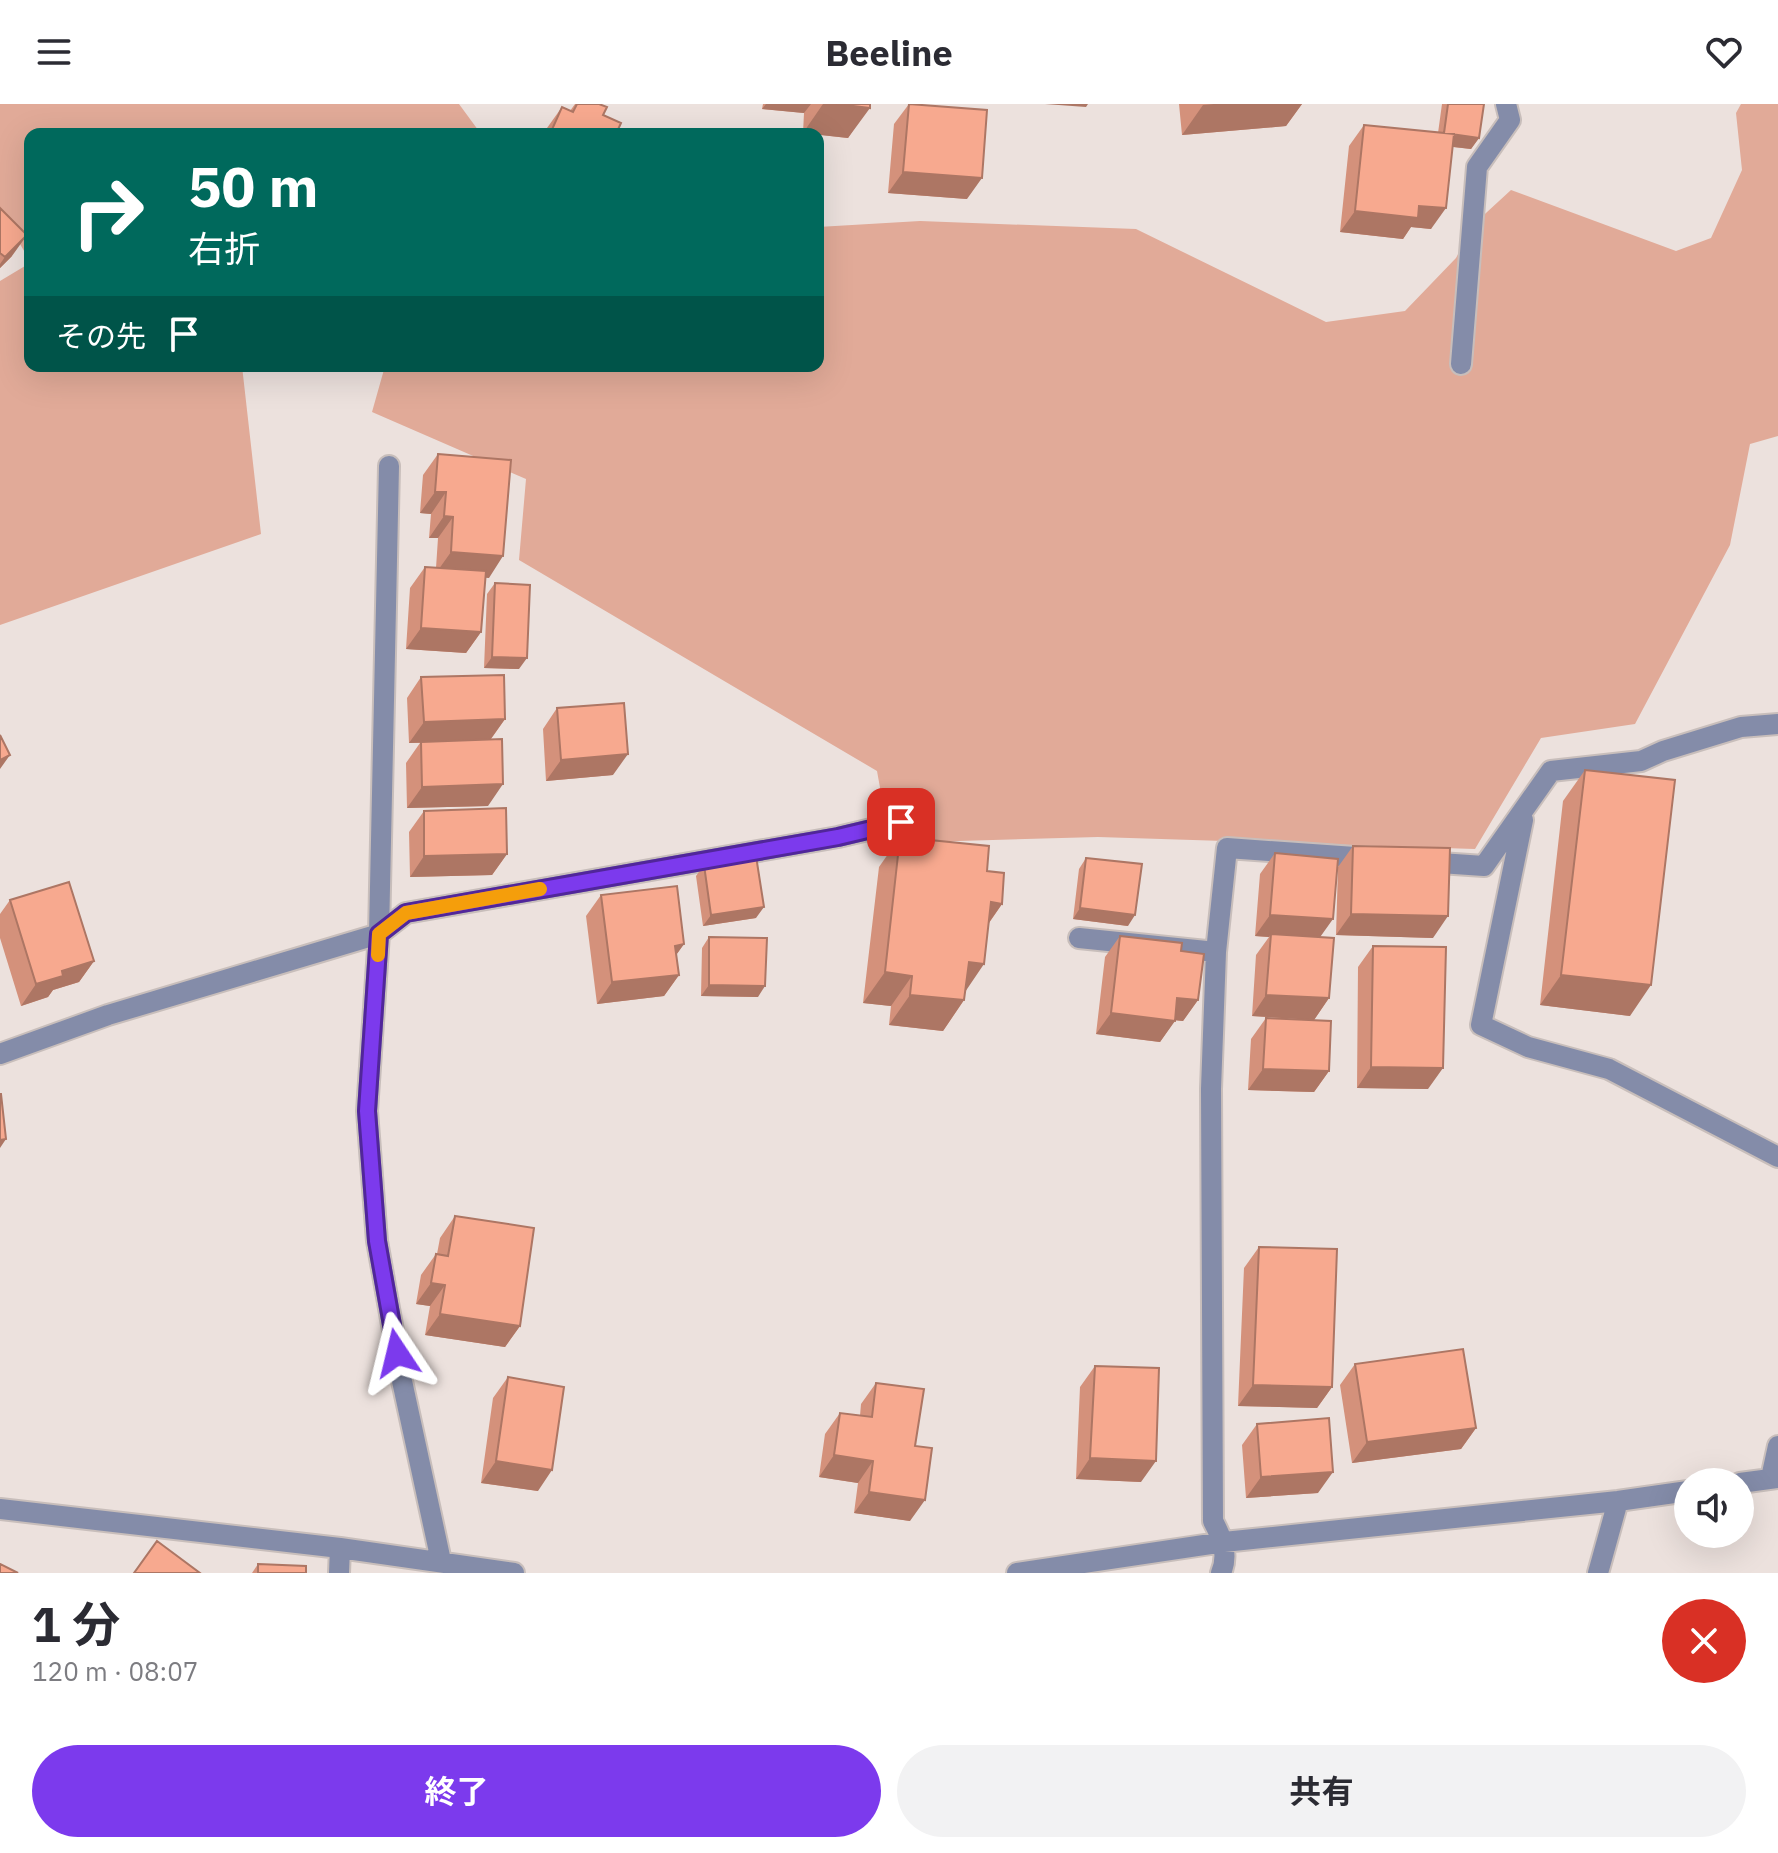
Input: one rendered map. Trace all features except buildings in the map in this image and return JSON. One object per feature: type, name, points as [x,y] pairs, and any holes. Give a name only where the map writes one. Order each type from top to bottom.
[{"type":"street","points":[[1461,364],[1477,167],[1510,120],[1506,104]]},
{"type":"street","points":[[389,466],[379,934],[367,1111],[377,1241],[402,1381],[441,1561]]},
{"type":"street","points":[[1221,1573],[1224,1542],[1213,1521],[1211,1089],[1216,952],[1227,848],[1484,866],[1551,771],[1641,761],[1741,727],[1778,724]]},
{"type":"street","points":[[1525,811],[1481,1025],[1528,1047],[1609,1069],[1778,1157]]},
{"type":"street","points":[[0,1054],[108,1015],[379,934],[406,913],[838,837],[901,822]]},
{"type":"street","points":[[1079,938],[1216,952]]},
{"type":"street","points":[[1754,1481],[1774,1478],[1778,1446]]},
{"type":"street","points":[[1017,1573],[1224,1542],[1674,1493]]},
{"type":"street","points":[[1598,1573],[1618,1501]]},
{"type":"street","points":[[0,1509],[340,1548],[441,1561],[475,1570],[514,1573]]},
{"type":"street","points":[[339,1573],[340,1548]]},
{"type":"shaded area","points":[[0,104],[459,104],[477,128],[24,128],[24,251],[0,210]]},
{"type":"shaded area","points":[[1741,104],[1778,104],[1778,436],[1750,444],[1730,545],[1635,724],[1541,738],[1475,849],[1098,837],[890,843],[877,771],[519,560],[526,479],[372,412],[383,372],[824,372],[824,227],[920,221],[1136,229],[1326,322],[1405,311],[1456,258],[1474,224],[1511,190],[1676,251],[1711,238],[1742,170],[1736,113]]},
{"type":"shaded area","points":[[24,267],[24,372],[243,372],[261,534],[0,625],[0,281]]},
{"type":"slow traffic","points":[[378,955],[379,934],[406,913],[540,889]]},
{"type":"route","points":[[397,1353],[377,1241],[367,1111],[379,934],[406,913],[838,837],[901,822]]}]
